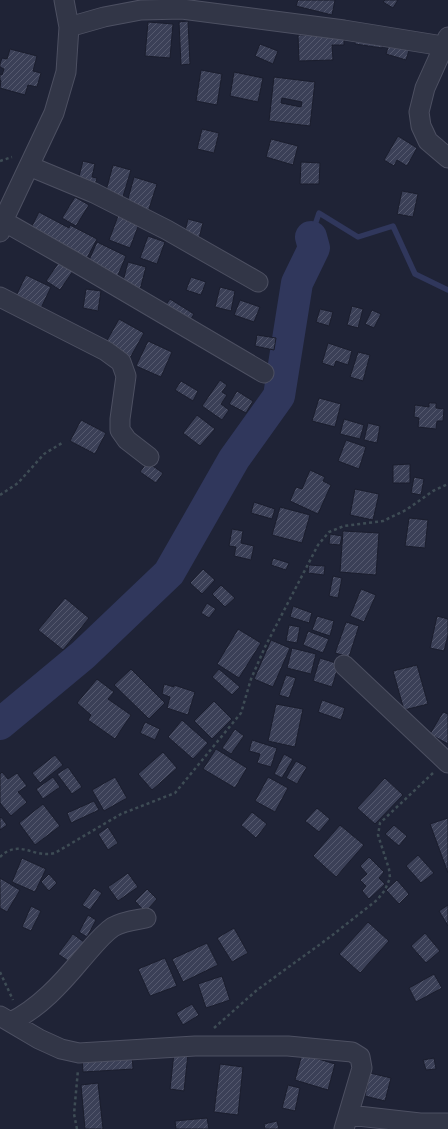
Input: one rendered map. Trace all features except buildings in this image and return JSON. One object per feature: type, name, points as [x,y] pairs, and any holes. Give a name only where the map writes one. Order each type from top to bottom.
[{"type":"street","points":[[64,0],[69,27],[66,72],[54,113],[2,227],[77,263],[264,373]]},
{"type":"street","points":[[69,27],[104,17],[141,10],[186,5],[344,30],[446,42],[425,88],[419,112],[421,126],[428,141],[448,158]]},
{"type":"street","points":[[29,166],[94,193],[160,226],[258,282]]},
{"type":"street","points":[[0,297],[106,351],[121,362],[126,376],[120,430],[127,440],[149,457]]},
{"type":"street","points":[[344,665],[447,762]]},
{"type":"street","points":[[146,918],[128,921],[113,927],[99,940],[64,980],[43,1000],[11,1018],[39,1039],[61,1049],[80,1053],[195,1046],[288,1046],[352,1052],[360,1057],[362,1068],[347,1122],[448,1123]]},
{"type":"path","points":[[0,495],[18,483],[44,454],[62,443]]},
{"type":"path","points":[[0,857],[6,851],[12,849],[20,849],[48,855],[55,853],[120,814],[175,793],[241,713],[251,679],[265,647],[318,545],[329,532],[344,526],[383,521],[406,510],[433,491],[448,484]]},
{"type":"path","points":[[195,1046],[257,990],[330,937],[377,900],[385,890],[390,878],[389,869],[378,835],[380,823],[447,762]]},
{"type":"path","points":[[0,972],[11,1018]]},
{"type":"path","points":[[77,1129],[74,1114],[80,1053]]},
{"type":"waterway","points":[[311,237],[319,213],[358,237],[393,226],[415,274],[448,290]]},
{"type":"waterway","points":[[0,724],[83,655],[169,573],[234,459],[279,396],[297,283],[314,248],[311,237]]}]
